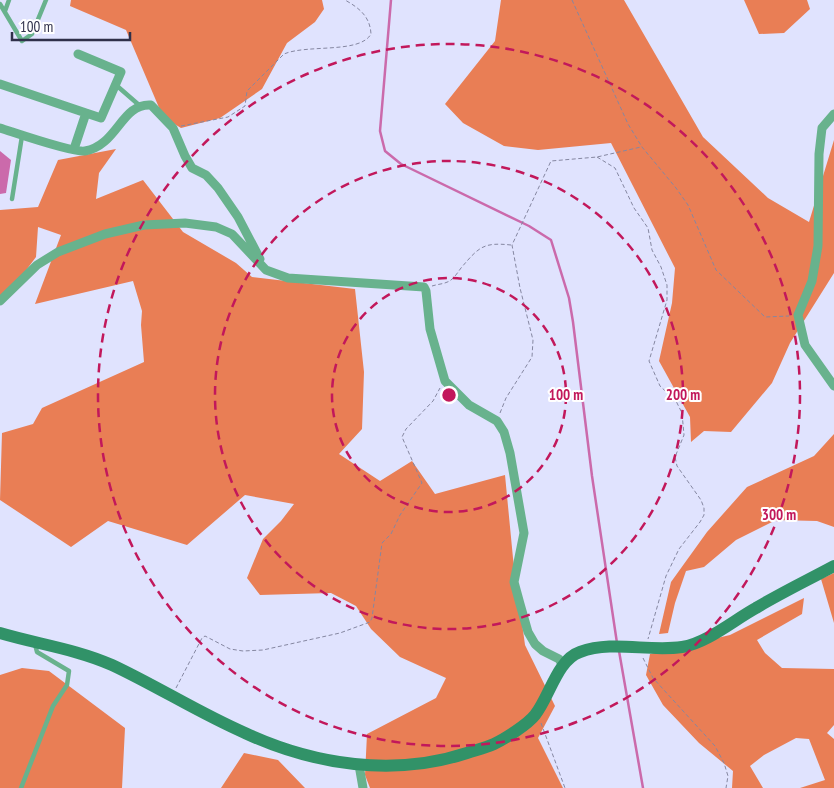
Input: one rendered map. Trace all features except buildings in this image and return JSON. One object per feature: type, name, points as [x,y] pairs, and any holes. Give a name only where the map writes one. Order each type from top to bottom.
[{"type":"street","points":[[0,84],[101,118],[120,72],[78,54]]},
{"type":"street","points":[[0,128],[83,151],[99,147],[133,109],[142,104],[151,105],[173,128],[192,168],[206,175],[218,188],[238,217],[266,270]]},
{"type":"street","points":[[74,149],[86,113]]},
{"type":"street","points":[[834,114],[822,128],[819,154],[818,246],[812,281],[798,315],[805,345],[834,386]]},
{"type":"street","points":[[0,301],[37,265],[58,252],[105,234],[144,225],[185,223],[216,227],[232,234],[266,270],[288,278],[424,287],[430,329],[445,381],[469,405],[497,421],[504,432],[510,453],[524,533],[514,582],[528,632],[534,644],[559,660],[562,664]]},
{"type":"street","points":[[0,632],[35,643],[64,648],[109,664],[245,733],[274,745],[359,765],[402,766],[431,762],[494,744],[532,719],[552,687],[562,664],[578,652],[613,646],[641,648],[682,647],[697,643],[756,607],[834,566]]},
{"type":"street","points":[[359,765],[363,788]]},
{"type":"lane","points":[[5,12],[9,0]]},
{"type":"lane","points":[[0,4],[22,41],[32,34],[46,0]]},
{"type":"lane","points":[[115,85],[140,106]]},
{"type":"lane","points":[[12,199],[23,135]]},
{"type":"lane","points":[[21,788],[53,706],[67,685],[70,671],[37,652],[35,643]]},
{"type":"path","points":[[173,128],[228,116],[245,106],[247,91],[284,54],[314,48],[347,47],[365,42],[371,34],[370,24],[359,8],[345,0]]},
{"type":"path","points":[[572,0],[628,124],[642,147],[688,205],[716,270],[765,316],[798,315]]},
{"type":"path","points":[[497,421],[506,398],[532,357],[533,340],[512,245],[551,161],[597,157],[642,147]]},
{"type":"path","points":[[597,157],[615,168],[634,208],[648,228],[652,250],[664,275],[667,285],[666,300],[649,361],[660,386],[676,401],[682,413],[684,436],[675,457],[678,466],[701,500],[704,508],[704,515],[679,549],[666,576],[641,648],[653,678],[715,746],[724,762],[728,776],[726,788]]},
{"type":"path","points":[[424,287],[452,280],[475,251],[485,245],[494,243],[512,245]]},
{"type":"path","points":[[172,696],[202,638],[205,636],[230,649],[243,651],[263,650],[340,633],[370,622],[382,543],[391,534],[400,515],[422,483],[402,437],[406,429],[433,401],[445,381]]},
{"type":"path","points":[[537,713],[565,788]]},
{"type":"shaded area","points":[[71,0],[322,0],[324,9],[315,22],[287,43],[262,89],[220,118],[181,128],[163,117],[126,30],[70,6]]},
{"type":"shaded area","points":[[501,0],[624,0],[703,137],[768,198],[809,222],[834,140],[834,273],[790,343],[772,383],[731,432],[704,431],[691,442],[690,417],[659,361],[672,303],[675,268],[611,143],[538,150],[504,146],[463,123],[445,104],[495,41]]},
{"type":"shaded area","points":[[744,0],[807,0],[810,9],[784,33],[759,34]]},
{"type":"shaded area","points":[[116,149],[99,173],[96,199],[143,180],[183,232],[236,263],[252,277],[355,289],[364,372],[362,429],[339,454],[380,481],[412,461],[435,494],[505,475],[513,558],[525,645],[555,706],[538,738],[563,788],[370,788],[365,775],[367,734],[436,698],[446,678],[400,657],[371,629],[356,606],[331,593],[260,595],[247,578],[263,539],[281,521],[294,504],[245,495],[187,545],[108,521],[71,547],[0,500],[2,433],[33,424],[42,408],[144,362],[141,325],[142,311],[133,281],[35,304],[61,235],[38,227],[36,257],[0,305],[0,210],[38,207],[58,160]]},
{"type":"shaded area","points":[[0,151],[11,160],[6,193],[0,194]]},
{"type":"shaded area","points":[[834,434],[834,527],[817,521],[776,520],[736,540],[704,567],[686,571],[675,603],[668,633],[659,634],[671,582],[707,532],[747,487],[814,456]]},
{"type":"shaded area","points":[[834,573],[834,623],[821,579]]},
{"type":"shaded area","points":[[804,598],[802,614],[757,640],[765,653],[782,668],[834,669],[834,725],[827,733],[834,739],[834,788],[800,788],[825,780],[809,739],[796,738],[764,755],[750,766],[763,788],[732,788],[733,771],[699,743],[663,705],[646,675],[650,654],[730,635]]},
{"type":"shaded area","points":[[22,668],[49,671],[125,728],[122,788],[0,788],[0,675]]},
{"type":"shaded area","points":[[244,753],[278,760],[305,788],[221,788]]},
{"type":"waterway","points":[[391,0],[380,131],[385,151],[401,164],[529,226],[551,240],[569,298],[573,322],[592,476],[617,643]]},
{"type":"waterway","points":[[619,651],[643,788]]}]
